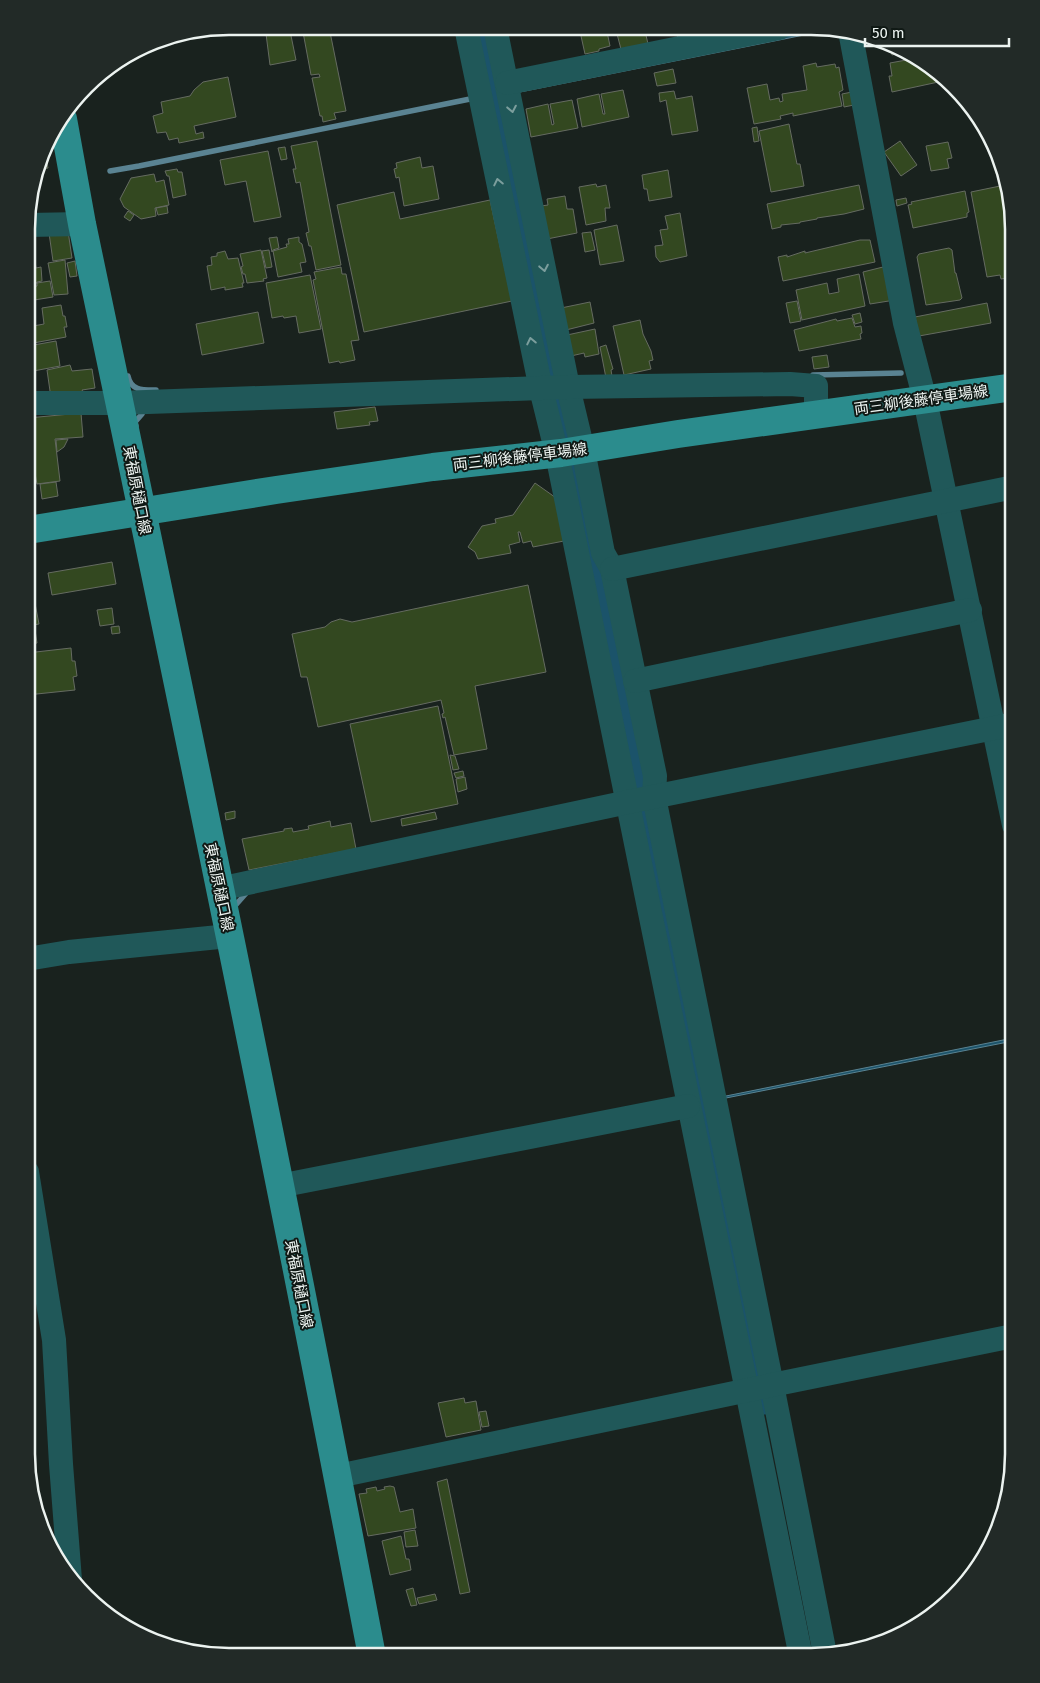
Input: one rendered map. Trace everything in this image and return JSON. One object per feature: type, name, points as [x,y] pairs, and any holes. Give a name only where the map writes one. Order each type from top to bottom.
[{"type":"main road","name":"東福原樋口線","points":[[64,128],[338,1476],[370,1648]]},
{"type":"main road","name":"両三柳後藤停車場線","points":[[35,529],[257,493],[423,469],[570,452],[678,434],[1005,388]]},
{"type":"street","points":[[468,35],[570,452],[603,553],[612,569],[655,776],[654,797],[759,1388],[799,1648]]},
{"type":"street","points":[[497,35],[506,83],[554,388]]},
{"type":"street","points":[[506,83],[744,35]]},
{"type":"street","points":[[219,889],[628,802],[1004,726],[970,610],[925,400],[905,323],[852,40]]},
{"type":"street","points":[[35,225],[82,224]]},
{"type":"street","points":[[35,403],[119,403],[554,388],[790,384],[816,386],[816,416]]},
{"type":"street","points":[[570,452],[628,802],[688,1106],[824,1648]]},
{"type":"street","points":[[612,569],[1005,489]]},
{"type":"street","points":[[635,681],[970,610]]},
{"type":"street","points":[[35,958],[69,952],[229,936]]},
{"type":"street","points":[[279,1186],[688,1106]]},
{"type":"street","points":[[35,1252],[54,1340],[69,1563]]},
{"type":"street","points":[[338,1476],[1005,1338]]},
{"type":"water","points":[[786,35],[804,35],[520,92],[520,89]]},
{"type":"water","points":[[1005,1040],[1005,1043],[721,1099],[721,1097]]},
{"type":"building","points":[[266,35],[291,35],[296,60],[270,65]]},
{"type":"building","points":[[304,35],[331,35],[346,111],[334,113],[336,119],[323,122],[312,78],[320,77],[319,74],[311,75]]},
{"type":"building","points":[[581,35],[608,35],[610,46],[585,54]]},
{"type":"building","points":[[617,35],[646,35],[649,48],[622,53]]},
{"type":"building","points":[[678,35],[720,35],[678,40]]},
{"type":"building","points":[[906,60],[938,82],[892,92],[889,76],[892,76],[890,63]]},
{"type":"building","points":[[816,63],[817,67],[835,64],[836,68],[839,67],[843,90],[839,92],[842,106],[793,116],[793,113],[780,116],[781,119],[754,124],[747,88],[767,84],[770,100],[779,98],[780,102],[783,101],[782,94],[807,90],[803,66]]},
{"type":"building","points":[[673,69],[676,83],[657,86],[654,73]]},
{"type":"building","points":[[228,77],[236,117],[194,126],[196,134],[203,132],[204,138],[179,143],[178,138],[169,140],[166,132],[157,133],[153,116],[163,113],[161,102],[190,96],[203,82]]},
{"type":"building","points":[[623,90],[629,117],[582,127],[577,99],[599,94],[603,114],[605,114],[601,94]]},
{"type":"building","points":[[674,91],[676,99],[692,96],[698,131],[672,135],[666,100],[660,102],[659,93]]},
{"type":"building","points":[[852,92],[854,105],[844,107],[842,94]]},
{"type":"building","points":[[572,100],[578,128],[531,137],[526,109],[548,104],[552,125],[554,124],[550,104]]},
{"type":"building","points":[[789,124],[797,164],[800,164],[804,186],[771,192],[759,131]]},
{"type":"building","points":[[757,127],[759,141],[754,142],[752,128]]},
{"type":"building","points":[[317,141],[341,265],[316,270],[306,233],[309,232],[300,182],[296,183],[293,169],[296,169],[291,146]]},
{"type":"building","points":[[900,141],[917,165],[901,176],[884,152]]},
{"type":"building","points":[[948,142],[952,158],[947,159],[949,168],[931,171],[926,146]]},
{"type":"building","points":[[285,147],[287,159],[281,160],[278,148]]},
{"type":"building","points":[[268,151],[281,217],[254,222],[246,181],[225,185],[220,160]]},
{"type":"building","points":[[420,157],[422,168],[433,166],[439,199],[404,206],[399,177],[396,178],[394,169],[397,168],[396,163]]},
{"type":"building","points":[[177,169],[178,172],[182,172],[186,195],[173,198],[169,176],[167,176],[165,171]]},
{"type":"building","points":[[668,170],[672,197],[649,201],[647,189],[644,189],[642,175]]},
{"type":"building","points":[[154,174],[156,182],[164,180],[169,205],[155,208],[156,216],[141,219],[124,207],[120,199],[131,178]]},
{"type":"building","points":[[596,184],[597,187],[606,185],[610,208],[605,208],[606,221],[586,225],[579,187]]},
{"type":"building","points":[[859,185],[864,209],[800,223],[781,225],[781,227],[772,229],[767,204]]},
{"type":"building","points":[[1000,186],[1005,216],[1005,278],[1001,279],[1000,275],[987,277],[971,192]]},
{"type":"building","points":[[965,191],[969,212],[967,217],[913,228],[908,205],[912,204],[911,202]]},
{"type":"building","points":[[394,192],[400,219],[490,200],[512,301],[364,332],[337,205]]},
{"type":"building","points":[[565,196],[567,209],[573,209],[577,233],[547,239],[541,206],[548,205],[547,199]]},
{"type":"building","points":[[906,198],[907,203],[897,206],[896,200]]},
{"type":"building","points":[[167,206],[168,213],[158,215],[156,208]]},
{"type":"building","points":[[128,211],[134,215],[130,221],[124,217]]},
{"type":"building","points":[[680,213],[687,256],[660,262],[656,257],[655,246],[663,245],[660,230],[668,229],[665,216]]},
{"type":"building","points":[[617,225],[624,261],[600,265],[594,230]]},
{"type":"building","points":[[68,231],[72,258],[53,261],[49,233]]},
{"type":"building","points":[[591,232],[595,250],[585,252],[582,233]]},
{"type":"building","points":[[277,237],[279,248],[272,252],[269,238]]},
{"type":"building","points":[[299,237],[306,262],[300,263],[302,272],[278,277],[273,251],[287,247],[286,244],[289,244],[288,239]]},
{"type":"building","points":[[860,240],[870,240],[875,262],[783,281],[778,257],[787,255],[787,257],[805,251],[805,253]]},
{"type":"building","points":[[949,248],[952,250],[955,273],[962,298],[960,300],[926,305],[917,257],[919,254]]},
{"type":"building","points":[[261,250],[267,278],[263,279],[264,281],[247,283],[241,267],[243,266],[240,254]]},
{"type":"building","points":[[269,250],[272,267],[266,268],[262,251]]},
{"type":"building","points":[[225,251],[228,259],[238,258],[244,283],[242,283],[243,287],[225,290],[225,287],[211,290],[207,266],[212,265],[211,257]]},
{"type":"building","points":[[65,260],[68,294],[54,295],[48,263]]},
{"type":"building","points":[[75,261],[77,276],[70,277],[67,263]]},
{"type":"building","points":[[35,262],[36,268],[41,267],[42,281],[35,283]]},
{"type":"building","points":[[341,267],[342,274],[346,274],[359,340],[351,341],[355,360],[329,363],[313,280],[316,279],[314,272]]},
{"type":"building","points":[[883,267],[895,300],[870,304],[863,272]]},
{"type":"building","points":[[859,274],[865,306],[802,320],[796,290],[827,283],[829,294],[839,292],[837,279]]},
{"type":"building","points":[[310,275],[321,329],[299,333],[296,316],[272,318],[266,283]]},
{"type":"building","points":[[50,281],[53,297],[35,300],[35,286],[37,286],[37,283]]},
{"type":"building","points":[[797,301],[801,321],[790,323],[786,303]]},
{"type":"building","points":[[590,302],[594,323],[566,330],[561,308]]},
{"type":"building","points":[[987,303],[991,323],[919,336],[915,317]]},
{"type":"building","points":[[61,305],[67,327],[64,327],[66,337],[35,343],[35,326],[44,324],[42,308]]},
{"type":"building","points":[[258,312],[264,343],[202,355],[196,324]]},
{"type":"building","points":[[860,313],[862,322],[855,324],[852,315]]},
{"type":"building","points":[[852,318],[855,327],[861,326],[861,339],[799,351],[794,330],[836,319],[837,321]]},
{"type":"building","points":[[640,320],[643,334],[651,351],[653,360],[649,361],[651,369],[624,375],[613,326]]},
{"type":"building","points":[[595,329],[599,354],[585,357],[584,353],[571,356],[567,335]]},
{"type":"building","points":[[56,341],[60,366],[35,371],[35,345]]},
{"type":"building","points":[[606,345],[613,369],[611,370],[612,376],[606,378],[600,347]]},
{"type":"building","points":[[827,355],[829,367],[814,369],[812,357]]},
{"type":"building","points":[[70,365],[72,371],[92,369],[95,388],[82,390],[83,392],[52,394],[47,370]]},
{"type":"building","points":[[375,407],[378,421],[369,422],[370,425],[337,429],[334,412]]},
{"type":"building","points":[[81,413],[83,437],[55,439],[60,481],[37,484],[35,473],[35,417]]},
{"type":"building","points":[[68,439],[64,447],[57,452],[56,440]]},
{"type":"building","points":[[56,482],[58,496],[42,499],[40,484]]},
{"type":"building","points":[[535,483],[559,500],[564,541],[533,547],[531,541],[523,543],[520,532],[518,532],[520,542],[509,545],[511,553],[478,559],[475,552],[468,547],[482,526],[496,523],[495,519],[513,515]]},
{"type":"building","points":[[112,562],[116,584],[52,595],[48,573]]},
{"type":"building","points":[[528,585],[546,672],[475,686],[487,749],[454,755],[445,717],[443,718],[442,714],[444,713],[441,700],[318,727],[307,677],[301,677],[292,634],[325,627],[331,622],[340,619],[352,622]]},
{"type":"building","points":[[35,603],[39,624],[35,625]]},
{"type":"building","points":[[112,608],[114,624],[100,626],[97,610]]},
{"type":"building","points":[[119,626],[120,633],[112,634],[111,627]]},
{"type":"building","points":[[71,648],[72,661],[75,661],[77,676],[73,677],[75,690],[35,694],[35,652]]},
{"type":"building","points":[[438,706],[458,804],[371,822],[350,724]]},
{"type":"building","points":[[450,755],[455,756],[459,769],[453,770]]},
{"type":"building","points":[[463,771],[464,776],[456,778],[454,773]]},
{"type":"building","points":[[465,777],[467,789],[458,792],[456,779]]},
{"type":"building","points":[[235,811],[235,818],[226,820],[225,813]]},
{"type":"building","points":[[435,812],[437,819],[402,826],[401,819]]},
{"type":"building","points":[[330,821],[331,827],[351,823],[356,849],[249,870],[242,839],[284,831],[284,829],[292,828],[293,832],[309,829],[308,826]]},
{"type":"building","points":[[464,1398],[465,1403],[476,1401],[481,1430],[446,1437],[438,1403]]},
{"type":"building","points":[[486,1411],[489,1426],[482,1427],[479,1412]]},
{"type":"building","points":[[447,1479],[470,1592],[460,1594],[437,1482]]},
{"type":"building","points":[[390,1486],[394,1487],[400,1512],[413,1509],[416,1528],[368,1536],[359,1494],[367,1493],[366,1489],[376,1487],[377,1491]]},
{"type":"building","points":[[415,1530],[418,1546],[406,1547],[404,1532]]},
{"type":"building","points":[[401,1536],[406,1559],[409,1559],[411,1570],[390,1575],[382,1541]]},
{"type":"building","points":[[413,1588],[417,1605],[411,1606],[406,1590]]},
{"type":"building","points":[[435,1594],[437,1600],[419,1604],[417,1598]]},
{"type":"waterway","points":[[484,35],[552,379],[643,808],[763,1397]]},
{"type":"waterway","points":[[484,96],[495,94]]},
{"type":"waterway","points":[[110,171],[475,98]]},
{"type":"waterway","points":[[813,375],[901,373]]},
{"type":"waterway","points":[[128,376],[132,385],[138,389],[156,390]]},
{"type":"waterway","points":[[136,426],[135,422],[142,414]]},
{"type":"waterway","points":[[233,908],[248,891]]}]
